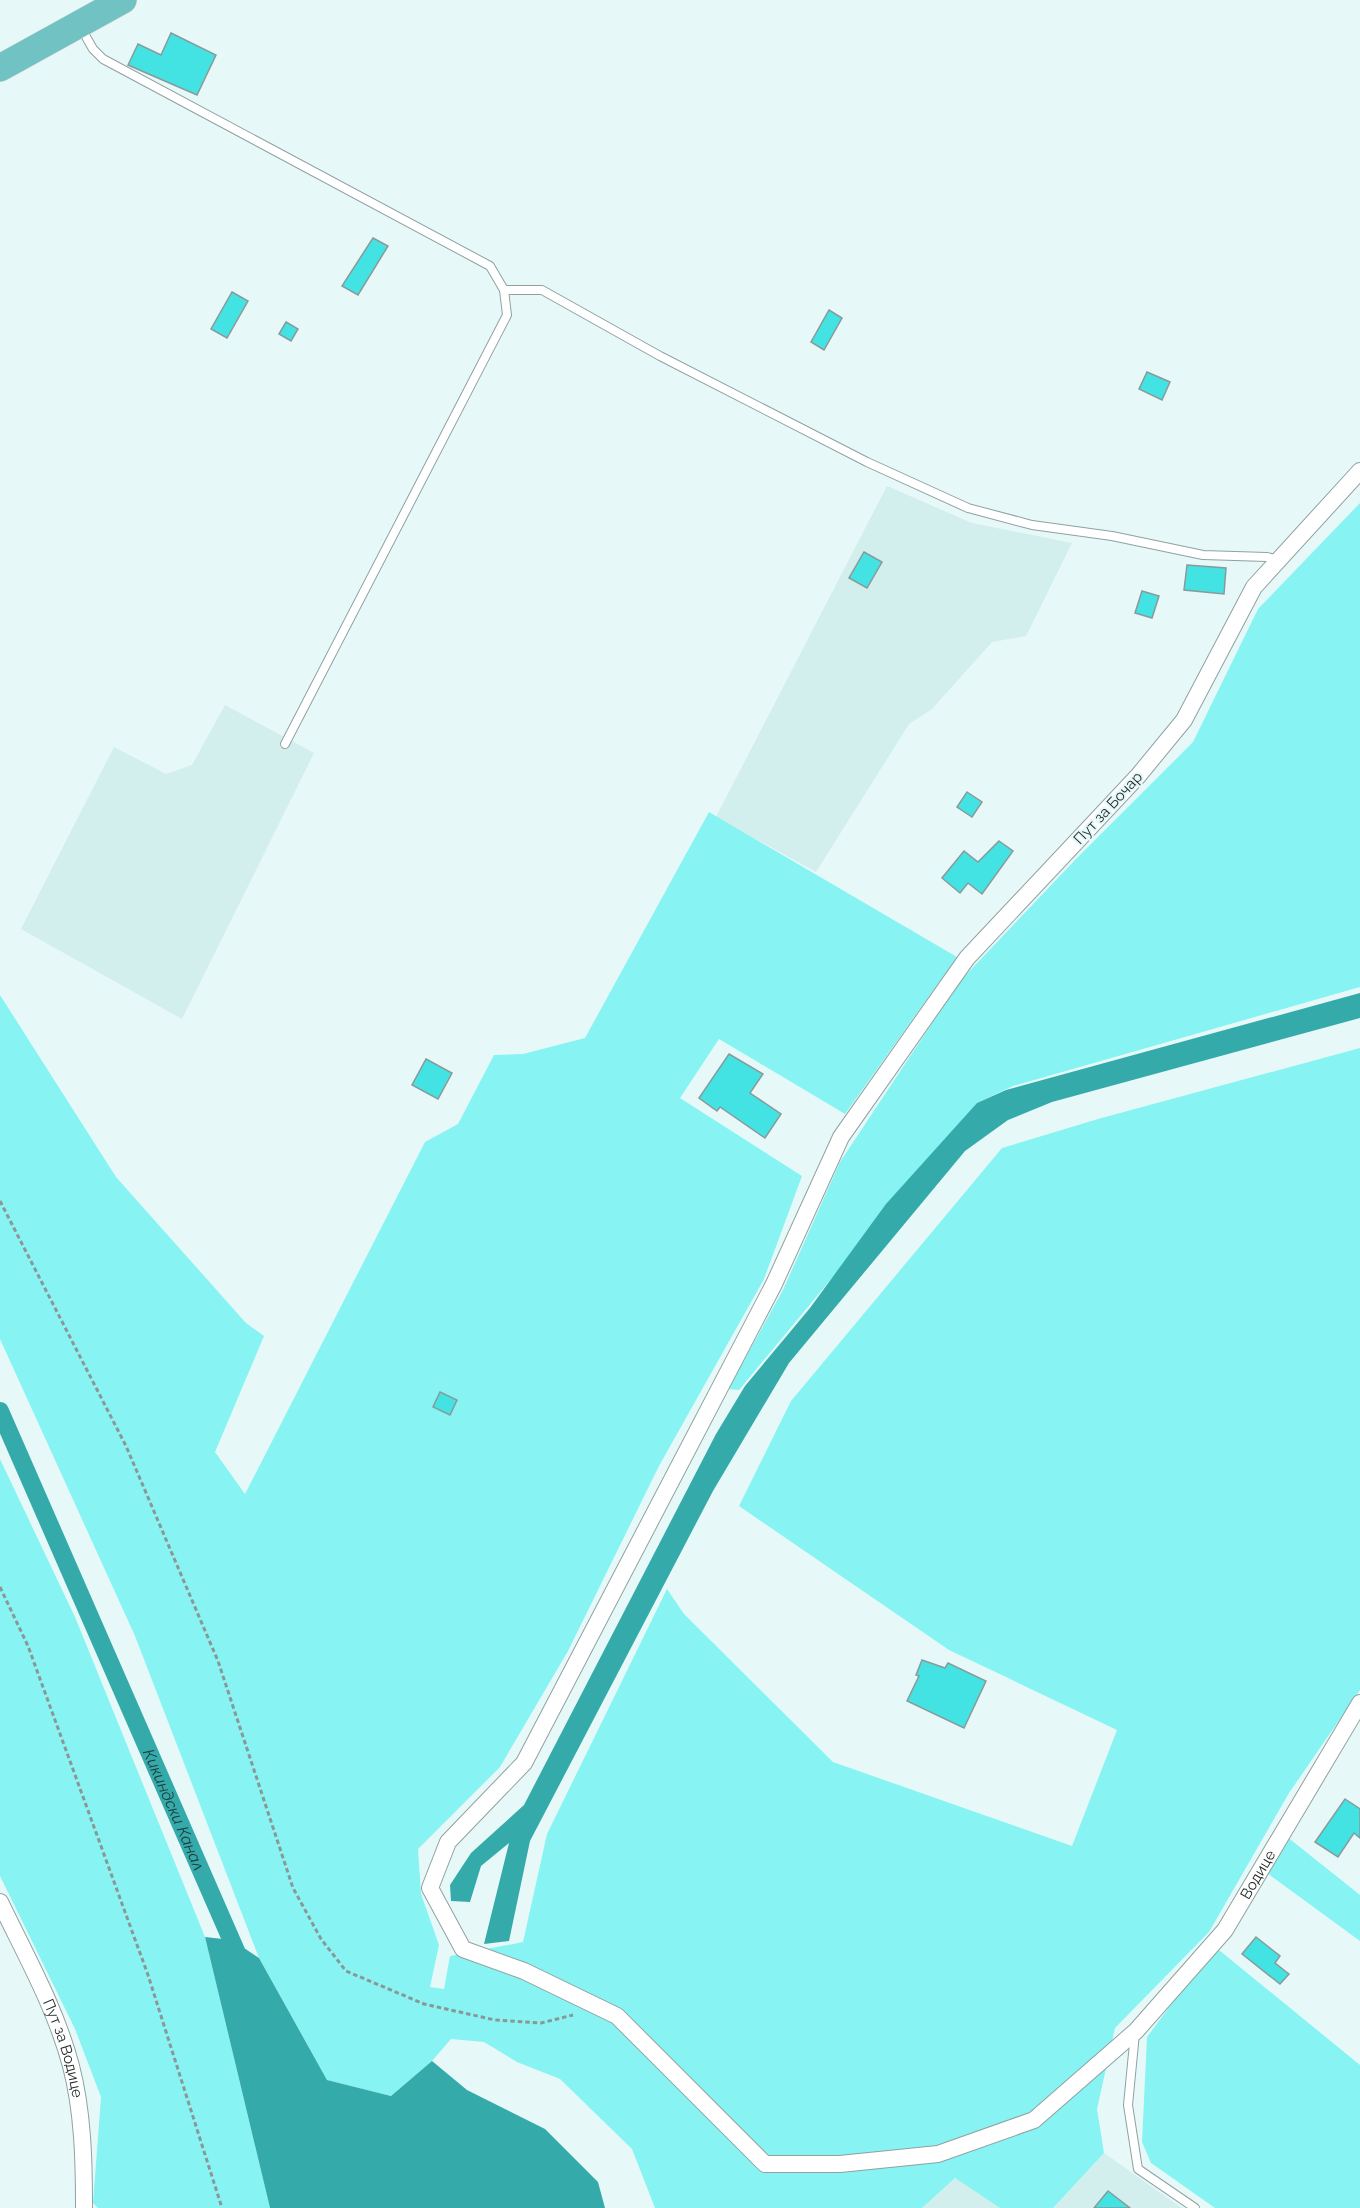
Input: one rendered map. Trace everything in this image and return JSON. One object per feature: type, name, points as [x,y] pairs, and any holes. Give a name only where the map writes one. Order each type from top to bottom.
[{"type":"main road","points":[[0,68],[123,0]]},
{"type":"street","name":"Пут за Бочар","points":[[593,2004],[525,1971],[463,1949],[430,1888],[448,1842],[524,1763],[774,1284],[841,1137],[967,958],[1138,776],[1184,720],[1254,587],[1360,471]]},
{"type":"street","name":"Водице","points":[[593,2004],[617,2016],[765,2164],[840,2163],[938,2154],[1034,2120],[1136,2031],[1225,1930],[1360,1703]]},
{"type":"street","name":"Пут за Водице","points":[[0,1902],[53,2011],[72,2068],[79,2110],[84,2208]]},
{"type":"lane","points":[[79,24],[93,49],[103,59],[489,266],[504,290],[507,315],[285,744]]},
{"type":"lane","points":[[504,290],[542,290],[660,356],[867,462],[968,508],[1032,525],[1112,536],[1203,555],[1267,557],[1279,560]]},
{"type":"lane","points":[[1136,2031],[1128,2105],[1138,2169],[1195,2208]]},
{"type":"path","points":[[0,1201],[126,1446],[218,1660],[293,1888],[321,1939],[346,1971],[424,2004],[495,2020],[541,2023],[574,2014],[593,2004]]},
{"type":"path","points":[[0,1587],[28,1646],[148,1975],[222,2208]]},
{"type":"shaded area","points":[[887,486],[972,523],[1072,543],[1026,636],[992,642],[932,709],[909,724],[816,872],[716,817]]},
{"type":"shaded area","points":[[1360,503],[1360,987],[1013,1086],[977,1103],[739,1390],[728,1389],[783,1290],[840,1162],[960,981],[1076,859],[1193,742],[1258,609]]},
{"type":"shaded area","points":[[225,705],[314,753],[182,1019],[21,929],[114,747],[166,774],[192,765]]},
{"type":"shaded area","points":[[709,812],[957,957],[845,1114],[719,1039],[680,1098],[802,1176],[764,1279],[659,1466],[568,1651],[500,1767],[418,1849],[421,1894],[439,1945],[430,1987],[444,1989],[450,1956],[523,1942],[547,1834],[667,1589],[684,1614],[833,1762],[1072,1846],[1117,1730],[949,1650],[739,1506],[791,1401],[1002,1148],[1098,1119],[1360,1048],[1360,1690],[1289,1793],[1209,1932],[1115,2028],[1097,2109],[1104,2153],[1053,2208],[1000,2208],[955,2178],[922,2208],[655,2208],[632,2149],[560,2079],[517,2062],[484,2042],[451,2039],[432,2061],[391,2096],[327,2080],[259,1958],[135,1636],[0,1339],[0,995],[116,1177],[246,1323],[264,1336],[215,1452],[245,1494],[425,1142],[458,1124],[494,1055],[523,1054],[585,1038]]},
{"type":"shaded area","points":[[1360,993],[1360,1018],[1052,1102],[1008,1120],[965,1151],[789,1363],[713,1491],[530,1841],[509,1941],[484,1944],[509,1843],[481,1866],[470,1902],[451,1901],[450,1885],[471,1853],[524,1805],[716,1434],[745,1386],[810,1308],[886,1204],[977,1103],[1006,1090]]},
{"type":"shaded area","points":[[0,1459],[75,1617],[205,1937],[270,2208],[98,2208],[93,2203],[101,2097],[75,2029],[0,1876]]},
{"type":"shaded area","points":[[1286,1836],[1360,1895],[1360,1941],[1267,1873]]},
{"type":"shaded area","points":[[205,1937],[232,1940],[259,1958],[327,2080],[391,2096],[432,2061],[467,2090],[545,2129],[598,2182],[605,2208],[270,2208]]},
{"type":"shaded area","points":[[1219,1950],[1360,2065],[1360,2208],[1215,2208],[1151,2163],[1142,2142],[1147,2037],[1191,1978]]},
{"type":"shaded area","points":[[1104,2153],[1182,2208],[1053,2208]]},
{"type":"shaded area","points":[[955,2178],[1000,2208],[922,2208]]},
{"type":"building","points":[[171,33],[216,55],[197,95],[128,65],[138,44],[161,55]]},
{"type":"building","points":[[373,238],[388,246],[358,295],[342,286]]},
{"type":"building","points":[[232,292],[248,301],[227,338],[211,329]]},
{"type":"building","points":[[829,310],[842,318],[824,350],[811,342]]},
{"type":"building","points":[[286,322],[298,329],[291,341],[279,334]]},
{"type":"building","points":[[1147,372],[1170,382],[1162,400],[1139,389]]},
{"type":"building","points":[[864,552],[882,562],[867,588],[849,578]]},
{"type":"building","points":[[1187,565],[1226,568],[1224,594],[1184,590]]},
{"type":"building","points":[[1142,591],[1159,596],[1152,618],[1135,613]]},
{"type":"building","points":[[967,792],[982,802],[972,817],[957,807]]},
{"type":"building","points":[[999,841],[1013,851],[982,894],[968,883],[960,893],[942,878],[964,851],[978,862]]},
{"type":"building","points":[[729,1054],[763,1074],[750,1093],[781,1114],[765,1138],[720,1107],[717,1111],[699,1098]]},
{"type":"building","points":[[426,1059],[452,1073],[438,1099],[412,1085]]},
{"type":"building","points":[[440,1392],[457,1400],[450,1415],[433,1407]]},
{"type":"building","points":[[922,1660],[945,1668],[948,1663],[986,1681],[964,1728],[907,1701],[919,1676],[916,1675]]},
{"type":"building","points":[[1345,1799],[1360,1809],[1360,1838],[1354,1833],[1338,1857],[1315,1842]]},
{"type":"building","points":[[1256,1937],[1280,1956],[1275,1963],[1289,1974],[1280,1984],[1242,1954]]},
{"type":"building","points":[[1108,2191],[1130,2208],[1094,2208]]},
{"type":"waterway","name":"Кикиндски Канал","points":[[0,1411],[241,1962]]}]
